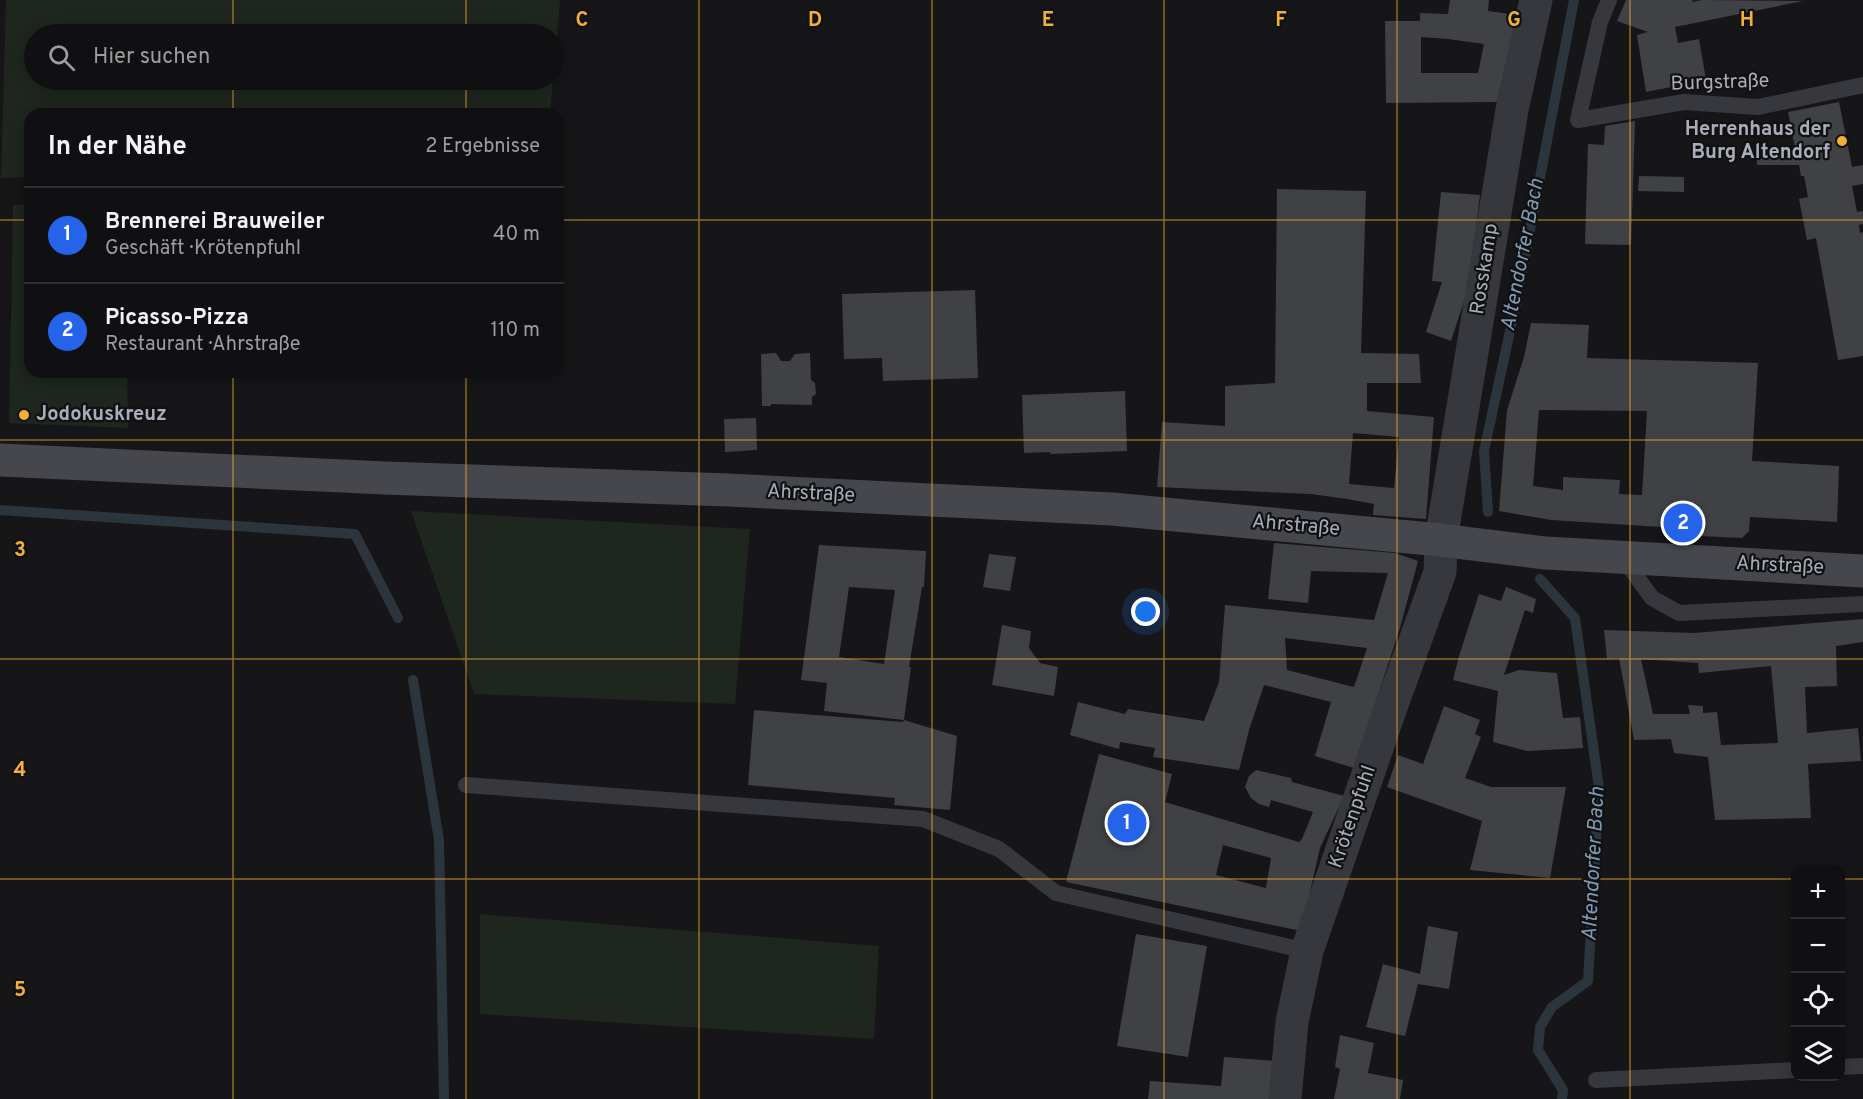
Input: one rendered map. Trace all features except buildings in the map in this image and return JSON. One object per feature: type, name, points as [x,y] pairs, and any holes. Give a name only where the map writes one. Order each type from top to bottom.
[{"type":"main road","name":"Ahrstraße","points":[[0,460],[728,490],[1112,509],[1441,540],[1546,553],[1863,571]]},
{"type":"street","name":"Rosskamp","points":[[1441,540],[1512,110],[1536,0]]},
{"type":"street","name":"Krötenpfuhl","points":[[1285,1099],[1292,1022],[1307,951],[1389,710],[1440,572],[1441,540]]},
{"type":"lane","name":"Burgstraße","points":[[1609,0],[1600,22],[1578,120],[1684,102],[1758,107],[1863,86]]},
{"type":"lane","points":[[1623,558],[1652,598],[1679,613],[1863,604]]},
{"type":"lane","points":[[466,785],[924,819],[999,849],[1056,893],[1307,951]]},
{"type":"lane","points":[[1845,1067],[1863,1066]]},
{"type":"lane","points":[[1596,1080],[1791,1070]]},
{"type":"shaded area","points":[[6,0],[560,0],[558,24],[24,24],[24,90],[552,90],[551,108],[24,108],[24,177],[1,178]]},
{"type":"shaded area","points":[[24,204],[24,378],[127,378],[128,428],[9,423],[13,205]]},
{"type":"shaded area","points":[[411,511],[750,529],[735,704],[474,694]]},
{"type":"shaded area","points":[[480,914],[879,946],[874,1039],[480,1014]]},
{"type":"waterway","name":"Altendorfer Bach","points":[[1488,512],[1484,451],[1515,308],[1574,0]]},
{"type":"waterway","points":[[0,510],[355,534],[398,618]]},
{"type":"waterway","name":"Altendorfer Bach","points":[[1540,579],[1575,618],[1599,788],[1588,981],[1552,1007],[1540,1027],[1538,1050],[1563,1090],[1562,1099]]},
{"type":"waterway","points":[[413,680],[439,840],[444,1099]]},
{"type":"place","name":"Herrenhaus der Burg Altendorf","points":[[1842,141]]},
{"type":"place","name":"Jodokuskreuz","points":[[24,415]]},
{"type":"place","name":"Picasso-Pizza","points":[[1683,523]]},
{"type":"place","name":"Brennerei Brauweiler","points":[[1127,823]]}]
